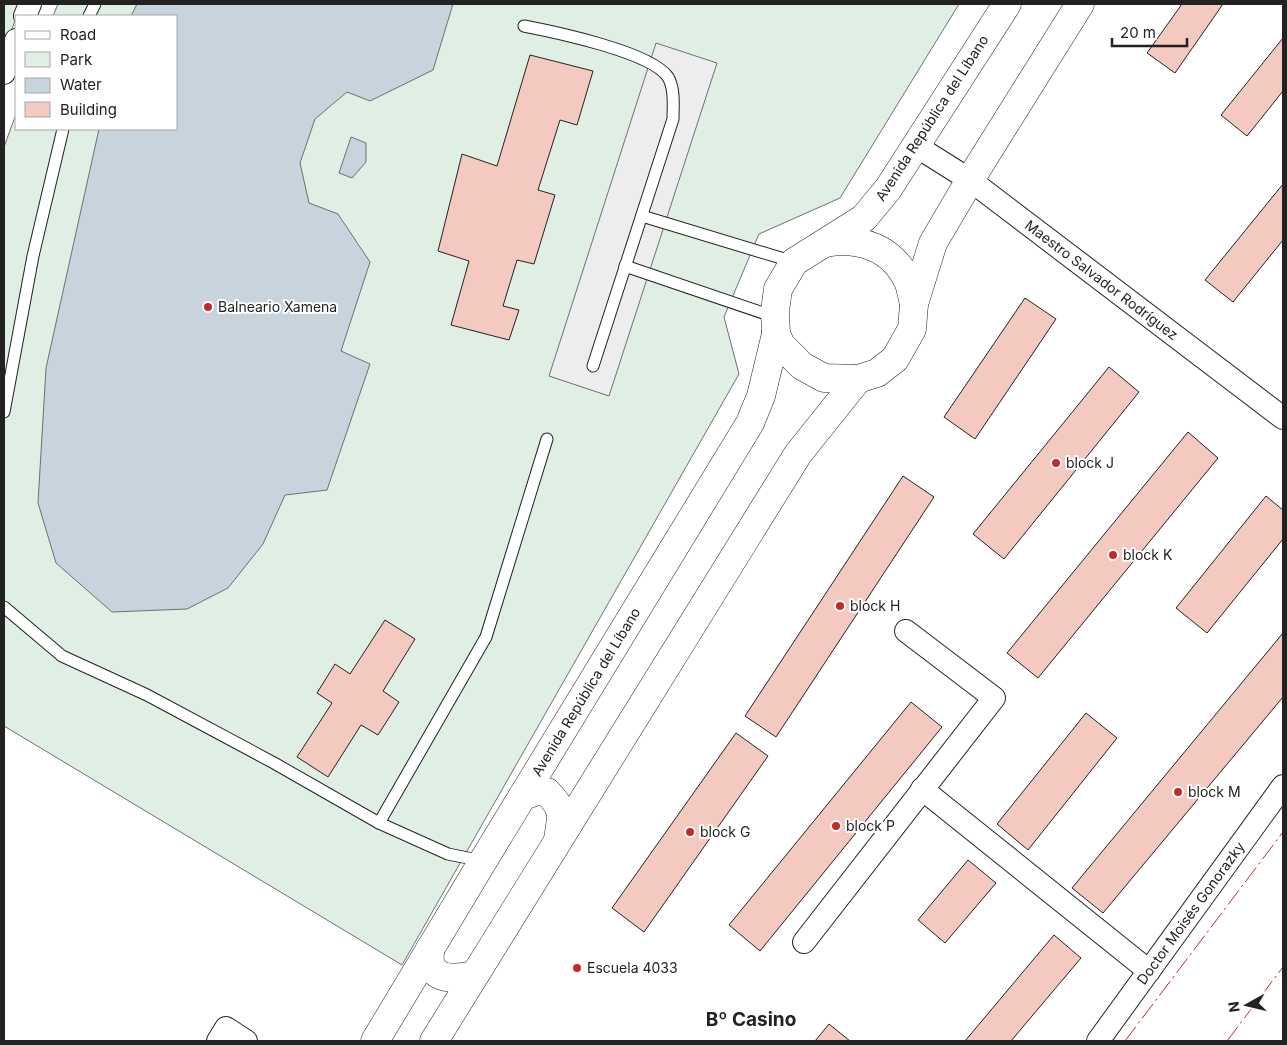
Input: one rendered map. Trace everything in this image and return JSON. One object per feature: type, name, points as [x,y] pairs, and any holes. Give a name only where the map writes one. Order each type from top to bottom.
[{"type":"street","name":"Avenida República del Líbano","points":[[825,243],[864,218],[888,189],[1008,4]]},
{"type":"street","points":[[914,304],[909,282],[892,258],[870,244],[840,240],[825,243],[794,262],[778,289],[776,326],[781,345],[802,366],[824,378],[858,379],[877,373],[895,359],[912,329],[914,304],[934,243],[970,180],[1080,4]]},
{"type":"street","points":[[4,73],[15,43]]},
{"type":"street","name":"Maestro Salvador Rodríguez","points":[[916,146],[970,180],[1283,418]]},
{"type":"street","name":"Avenida República del Líbano","points":[[376,1041],[483,861],[750,423],[761,396],[776,326]]},
{"type":"street","points":[[434,1041],[798,454],[858,379]]},
{"type":"street","points":[[804,942],[922,788],[994,698],[906,631]]},
{"type":"street","name":"Doctor Moisés Gonorazky","points":[[1098,1041],[1283,786]]},
{"type":"street","points":[[922,788],[1149,971]]},
{"type":"street","points":[[523,796],[537,791],[547,792],[558,803],[561,815],[558,841]]},
{"type":"street","points":[[430,949],[430,964],[436,973],[449,979],[475,975]]},
{"type":"street","points":[[222,1035],[246,1041]]},
{"type":"lane","points":[[524,26],[574,36],[639,57],[658,67],[668,78],[673,96],[673,119],[593,366]]},
{"type":"lane","points":[[4,412],[34,256],[63,130]]},
{"type":"lane","points":[[642,216],[794,262]]},
{"type":"lane","points":[[625,266],[776,326]]},
{"type":"lane","points":[[379,823],[486,637],[547,439]]},
{"type":"lane","points":[[4,607],[62,656],[147,695],[274,763],[379,823],[448,854],[483,861]]},
{"type":"green space","points":[[4,4],[21,4],[17,15],[15,15],[15,21],[4,51]]},
{"type":"green space","points":[[58,4],[959,4],[840,198],[759,234],[724,317],[739,374],[402,965],[4,726],[4,147],[15,117],[15,130],[178,130],[178,15],[53,15]]},
{"type":"shaded area","points":[[656,43],[717,63],[609,396],[549,376]]},
{"type":"water","name":"Balneario Xamena","points":[[137,4],[453,4],[433,70],[370,101],[347,92],[315,119],[300,163],[309,203],[338,214],[370,262],[341,351],[370,364],[327,490],[285,495],[263,544],[228,588],[187,609],[112,612],[56,563],[38,503],[46,368],[99,130],[178,130],[178,15],[132,15]]},
{"type":"water","points":[[351,137],[366,143],[366,162],[352,178],[339,173]]},
{"type":"building","points":[[1182,4],[1223,4],[1175,73],[1147,53]]},
{"type":"building","points":[[1283,38],[1283,91],[1247,136],[1221,115]]},
{"type":"building","points":[[530,55],[593,71],[577,125],[560,120],[538,190],[555,195],[534,264],[517,260],[503,306],[519,310],[509,340],[451,325],[469,261],[438,251],[462,154],[497,166]]},
{"type":"building","points":[[1283,184],[1283,240],[1233,302],[1205,280]]},
{"type":"building","points":[[1025,298],[1056,319],[975,439],[944,417]]},
{"type":"building","name":"block J","points":[[1109,367],[1139,392],[1004,559],[973,534]]},
{"type":"building","name":"block K","points":[[1188,432],[1218,458],[1038,678],[1007,653]]},
{"type":"building","name":"block H","points":[[903,476],[934,497],[776,737],[745,716]]},
{"type":"building","points":[[1266,496],[1283,510],[1283,539],[1207,633],[1176,608]]},
{"type":"building","points":[[385,620],[415,639],[383,691],[399,702],[378,735],[361,725],[328,777],[297,757],[332,703],[317,693],[335,664],[350,674]]},
{"type":"building","name":"block M","points":[[1283,633],[1283,697],[1103,913],[1072,888]]},
{"type":"building","name":"block P","points":[[911,702],[942,727],[760,951],[729,925]]},
{"type":"building","points":[[1086,713],[1117,738],[1028,850],[997,824]]},
{"type":"building","name":"block G","points":[[736,733],[768,756],[644,932],[612,908]]},
{"type":"building","points":[[968,860],[996,883],[945,943],[918,920]]},
{"type":"building","points":[[1054,935],[1081,958],[1011,1041],[965,1041]]},
{"type":"building","points":[[829,1024],[850,1041],[815,1041]]},
{"type":"power","points":[[1125,1041],[1283,832]]},
{"type":"power","points":[[1227,1041],[1283,967]]},
{"type":"place","name":"Balneario Xamena","points":[[208,307]]},
{"type":"place","name":"block J","points":[[1056,463]]},
{"type":"place","name":"block K","points":[[1113,555]]},
{"type":"place","name":"block H","points":[[840,606]]},
{"type":"place","name":"block M","points":[[1178,792]]},
{"type":"place","name":"block P","points":[[836,826]]},
{"type":"place","name":"block G","points":[[690,832]]},
{"type":"place","name":"Escuela 4033","points":[[577,968]]},
{"type":"district","name":"Bº Casino","points":[[751,1019]]}]
